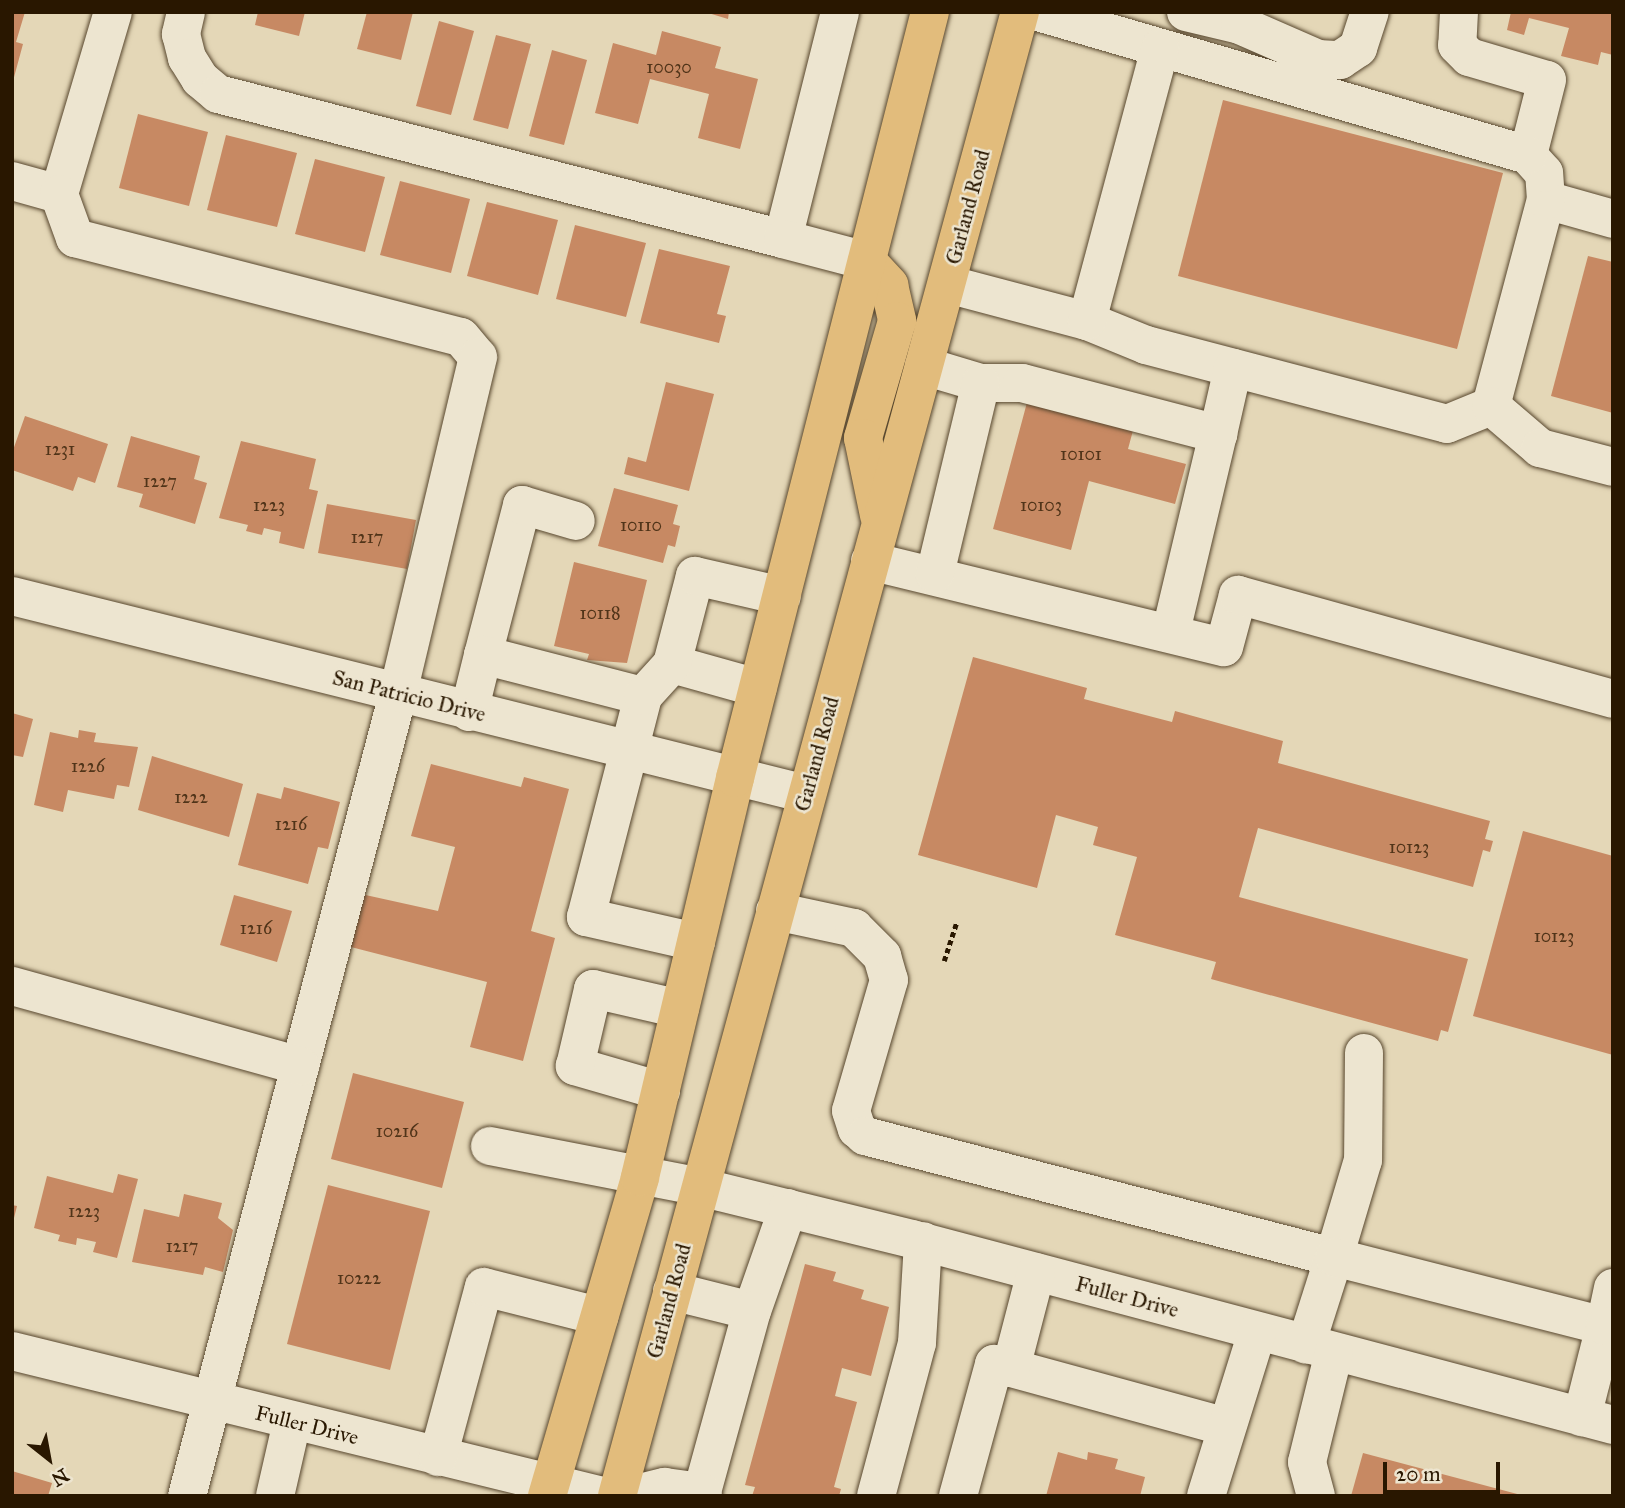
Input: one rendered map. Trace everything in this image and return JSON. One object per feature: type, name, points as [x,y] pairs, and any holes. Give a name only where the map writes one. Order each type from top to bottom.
[{"type":"main road","points":[[549,1490],[640,1177],[758,688],[930,12]]},
{"type":"main road","name":"Garland Road","points":[[617,1496],[1020,12]]},
{"type":"main road","points":[[867,261],[888,285],[897,321],[863,438],[881,524]]},
{"type":"street","points":[[113,12],[59,194],[75,238],[461,337],[478,357],[398,694],[187,1496]]},
{"type":"street","points":[[186,12],[181,34],[187,58],[200,79],[218,94],[867,261]]},
{"type":"street","points":[[783,239],[840,12]]},
{"type":"street","points":[[1038,12],[1528,155],[1544,173],[1546,200],[1491,406]]},
{"type":"street","points":[[1186,12],[1240,25],[1318,59],[1340,60],[1359,48],[1370,12]]},
{"type":"street","points":[[1459,12],[1457,45],[1469,57],[1546,80],[1528,155]]},
{"type":"street","points":[[1087,321],[1160,49]]},
{"type":"street","points":[[12,181],[59,194]]},
{"type":"street","points":[[1546,200],[1613,219]]},
{"type":"street","points":[[947,284],[1087,321],[1146,345],[1447,424],[1491,406]]},
{"type":"street","points":[[925,366],[981,383],[1022,383],[1218,434]]},
{"type":"street","points":[[1171,631],[1233,368]]},
{"type":"street","points":[[935,574],[981,383]]},
{"type":"street","points":[[1491,406],[1541,448],[1613,467]]},
{"type":"street","points":[[469,712],[522,505],[576,521]]},
{"type":"street","points":[[870,561],[1171,631],[1224,647],[1238,595],[1613,699]]},
{"type":"street","points":[[696,942],[586,917],[631,752],[643,696],[672,664],[695,576],[782,596]]},
{"type":"street","name":"San Patricio Drive","points":[[12,596],[806,794]]},
{"type":"street","points":[[483,654],[643,696]]},
{"type":"street","points":[[672,664],[758,688]]},
{"type":"street","points":[[775,911],[854,928],[883,956],[889,980],[851,1111],[857,1129],[865,1136],[1609,1327]]},
{"type":"street","points":[[12,986],[300,1066]]},
{"type":"street","points":[[661,1091],[575,1066],[593,989],[680,1009]]},
{"type":"street","points":[[1316,1496],[1307,1462],[1334,1256],[1363,1160],[1364,1053]]},
{"type":"street","name":"Fuller Drive","points":[[490,1146],[700,1187],[923,1241],[1598,1421]]},
{"type":"street","points":[[628,1496],[664,1487],[703,1494],[752,1311],[788,1208]]},
{"type":"street","points":[[876,1496],[916,1343],[923,1241]]},
{"type":"street","points":[[1012,1368],[1036,1272]]},
{"type":"street","points":[[438,1457],[484,1287],[599,1316]]},
{"type":"street","points":[[1598,1421],[1613,1288]]},
{"type":"street","points":[[672,1291],[752,1311]]},
{"type":"street","points":[[1206,1496],[1257,1332]]},
{"type":"street","name":"Fuller Drive","points":[[12,1352],[438,1457],[549,1490],[603,1496]]},
{"type":"street","points":[[958,1496],[994,1364],[1226,1427]]},
{"type":"street","points":[[275,1496],[292,1422]]},
{"type":"path","points":[[943,961],[956,923]]},
{"type":"building","points":[[12,12],[25,12],[16,42],[23,44],[13,81]]},
{"type":"building","points":[[258,12],[305,12],[299,36],[255,25]]},
{"type":"building","points":[[367,12],[413,12],[401,60],[357,49]]},
{"type":"building","points":[[705,12],[729,12],[728,19]]},
{"type":"building","points":[[1511,12],[1613,12],[1613,55],[1601,52],[1598,65],[1561,56],[1569,28],[1529,18],[1524,35],[1507,30]]},
{"type":"building","points":[[439,21],[474,31],[451,115],[416,106]]},
{"type":"building","points":[[662,31],[721,47],[715,68],[758,79],[740,149],[698,138],[709,94],[650,79],[638,124],[595,113],[613,43],[656,55]]},
{"type":"building","points":[[496,35],[531,44],[508,129],[473,120]]},
{"type":"building","points":[[552,50],[587,60],[564,145],[529,136]]},
{"type":"building","points":[[1223,100],[1503,173],[1457,349],[1178,276]]},
{"type":"building","points":[[138,114],[208,132],[189,206],[119,188]]},
{"type":"building","points":[[226,135],[297,153],[277,227],[207,210]]},
{"type":"building","points":[[315,159],[385,177],[365,252],[295,234]]},
{"type":"building","points":[[400,181],[470,199],[451,273],[380,255]]},
{"type":"building","points":[[487,202],[558,220],[538,295],[467,276]]},
{"type":"building","points":[[575,225],[646,243],[626,317],[556,299]]},
{"type":"building","points":[[659,249],[730,266],[717,314],[726,316],[719,343],[640,323]]},
{"type":"building","points":[[1588,256],[1613,262],[1613,413],[1551,396]]},
{"type":"building","points":[[666,382],[714,394],[689,491],[624,474],[628,457],[646,462]]},
{"type":"building","points":[[1029,395],[1135,423],[1128,449],[1186,464],[1175,504],[1089,481],[1071,550],[993,529]]},
{"type":"building","points":[[25,416],[108,444],[95,483],[78,477],[73,491],[12,470],[12,453]]},
{"type":"building","points":[[131,436],[200,456],[194,479],[207,483],[195,524],[139,507],[143,494],[117,487]]},
{"type":"building","points":[[241,441],[316,459],[309,489],[318,491],[304,549],[279,543],[281,532],[264,528],[262,535],[246,531],[248,525],[219,518]]},
{"type":"building","points":[[614,488],[678,505],[673,524],[680,526],[675,547],[668,545],[663,563],[598,546]]},
{"type":"building","points":[[327,504],[416,520],[407,569],[318,553]]},
{"type":"building","points":[[574,562],[647,580],[627,663],[587,660],[589,654],[554,646]]},
{"type":"building","points":[[973,657],[1087,688],[1084,699],[1172,722],[1175,711],[1283,741],[1278,763],[1490,821],[1485,839],[1493,841],[1490,852],[1483,850],[1473,887],[1258,828],[1239,897],[1468,959],[1448,1032],[1441,1030],[1438,1041],[1211,979],[1216,962],[1115,935],[1137,857],[1093,845],[1098,827],[1056,815],[1037,888],[918,855]]},
{"type":"building","points":[[12,713],[33,719],[23,757],[12,755]]},
{"type":"building","points":[[79,730],[96,733],[94,742],[138,747],[129,787],[117,785],[114,799],[68,790],[63,812],[34,805],[50,732],[78,738]]},
{"type":"building","points":[[152,756],[243,784],[229,837],[138,810]]},
{"type":"building","points":[[431,764],[521,787],[524,777],[569,789],[531,931],[555,938],[523,1061],[470,1047],[487,982],[347,946],[361,894],[438,911],[455,847],[411,836]]},
{"type":"building","points":[[284,787],[340,802],[328,849],[318,847],[308,884],[238,865],[257,793],[281,799]]},
{"type":"building","points":[[1523,831],[1613,856],[1613,1055],[1473,1016]]},
{"type":"building","points":[[234,895],[292,911],[277,962],[220,945]]},
{"type":"building","points":[[353,1073],[464,1102],[442,1188],[331,1159]]},
{"type":"building","points":[[118,1174],[138,1179],[117,1258],[93,1252],[96,1242],[77,1238],[76,1245],[58,1241],[60,1235],[34,1228],[47,1176],[113,1193]]},
{"type":"building","points":[[328,1185],[430,1211],[390,1370],[287,1344]]},
{"type":"building","points":[[184,1194],[222,1203],[218,1218],[233,1230],[223,1272],[205,1267],[203,1275],[132,1262],[144,1209],[179,1217]]},
{"type":"building","points":[[12,1205],[17,1206],[13,1222],[12,1222]]},
{"type":"building","points":[[805,1264],[836,1272],[833,1281],[864,1290],[861,1299],[889,1307],[871,1376],[842,1368],[835,1396],[857,1402],[834,1487],[841,1489],[839,1496],[752,1496],[755,1487],[745,1485]]},
{"type":"building","points":[[1058,1452],[1087,1460],[1088,1452],[1118,1459],[1115,1469],[1145,1477],[1140,1496],[1046,1496]]},
{"type":"building","points":[[1363,1453],[1521,1495],[1521,1496],[1351,1496]]},
{"type":"building","points":[[12,1471],[52,1483],[48,1496],[12,1496]]}]
